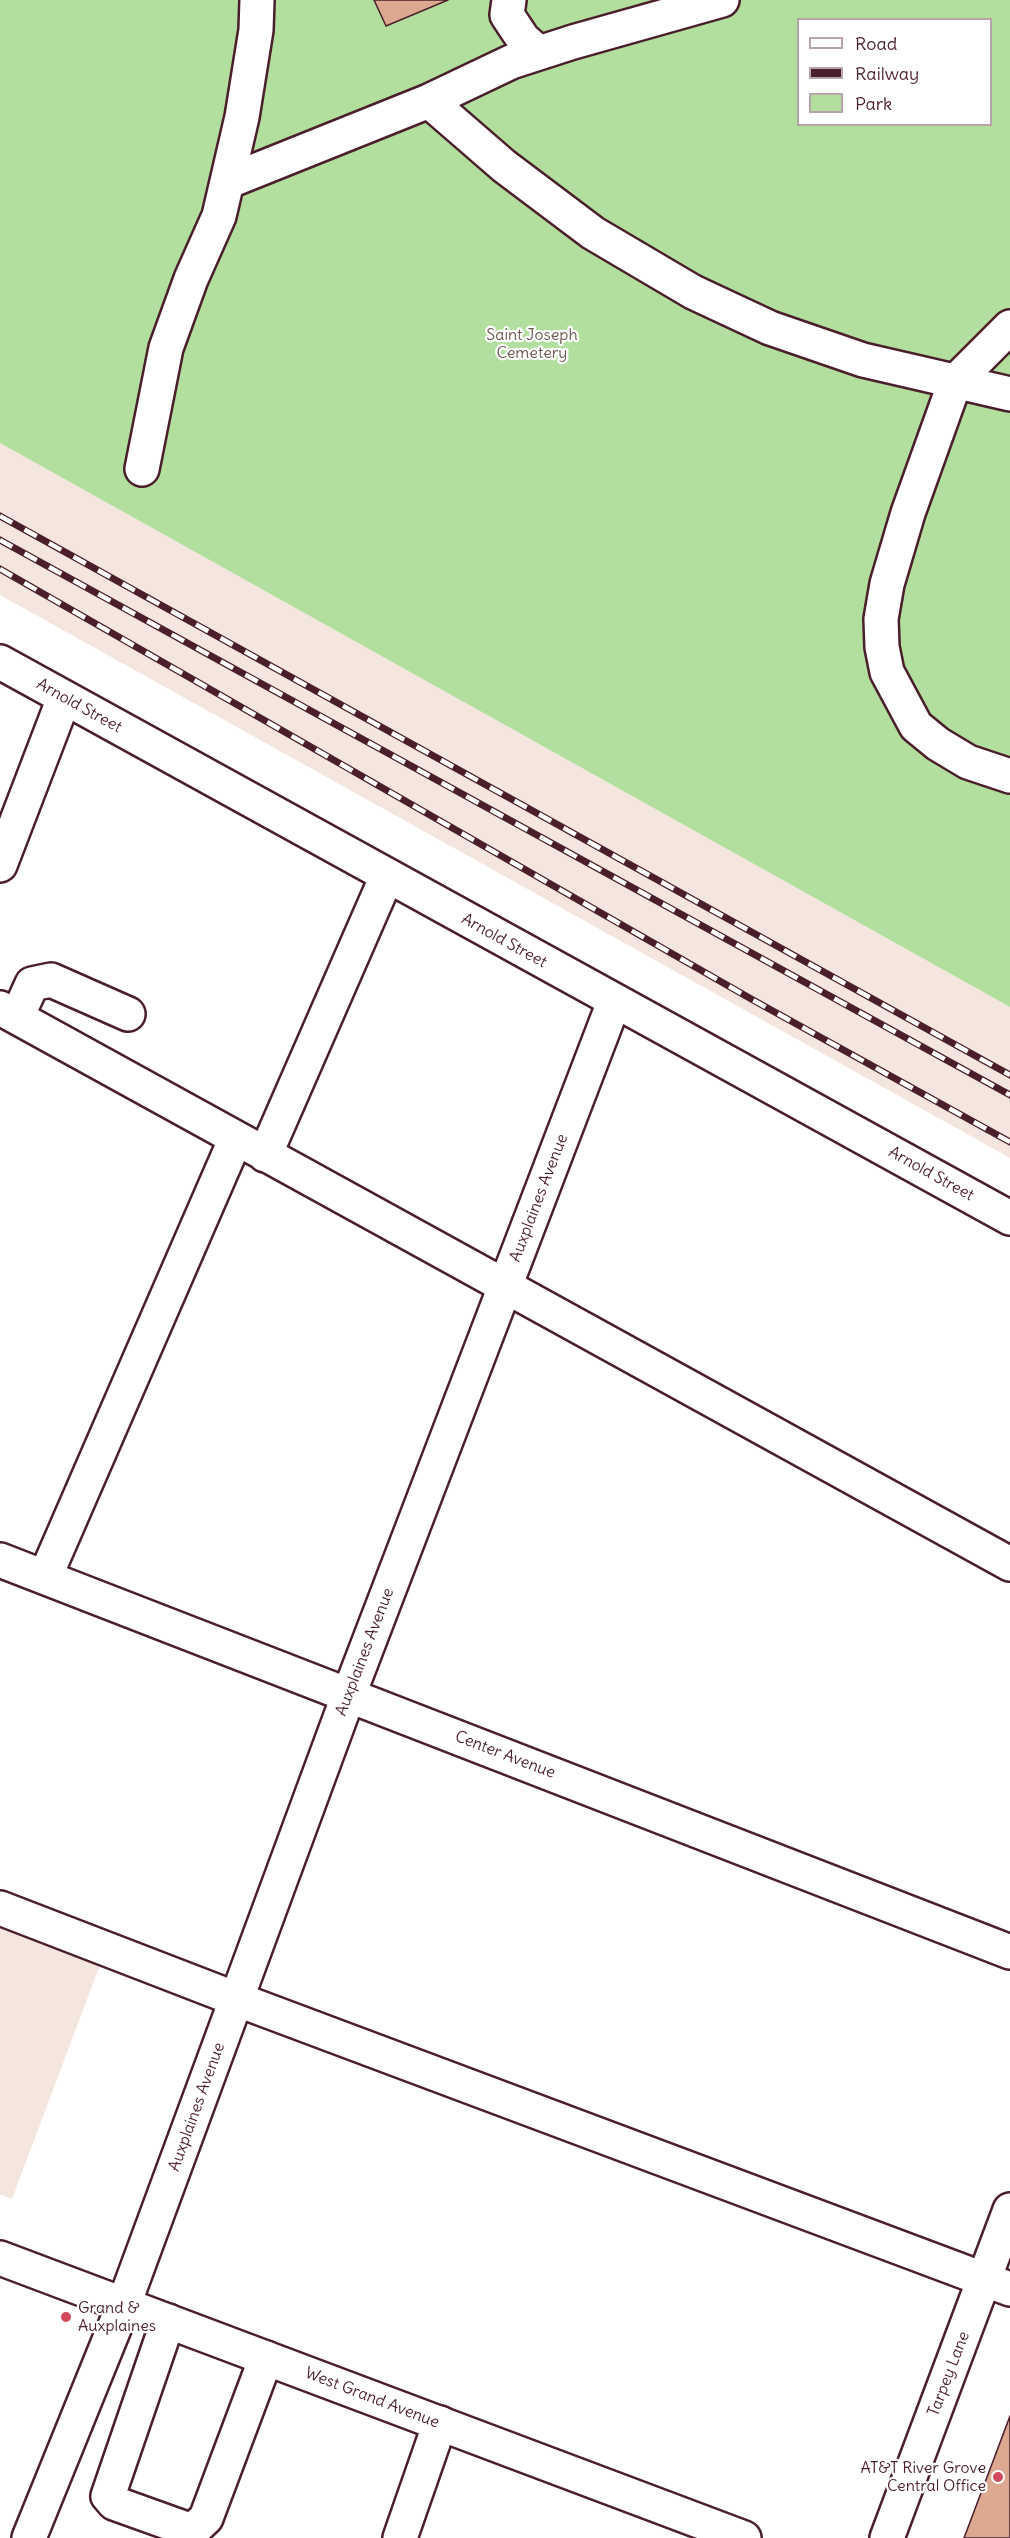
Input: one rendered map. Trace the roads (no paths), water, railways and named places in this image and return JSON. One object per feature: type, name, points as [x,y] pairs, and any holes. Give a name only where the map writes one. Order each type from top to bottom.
[{"type":"street","points":[[142,469],[166,348],[191,279],[219,216],[244,106],[256,30],[257,0]]},
{"type":"street","points":[[508,0],[507,15],[523,39],[539,53]]},
{"type":"street","points":[[227,182],[429,101],[511,62],[723,0]]},
{"type":"street","points":[[429,101],[504,166],[593,233],[693,292],[770,328],[842,353],[1010,394]]},
{"type":"street","points":[[1010,327],[955,382],[908,513],[887,584],[881,620],[882,646],[887,672],[916,726],[938,744],[968,762],[1010,776]]},
{"type":"street","name":"Arnold Street","points":[[0,662],[1010,1218]]},
{"type":"street","points":[[0,865],[64,698]]},
{"type":"street","points":[[265,1155],[387,876]]},
{"type":"street","points":[[128,1014],[51,980],[32,984],[8,1013],[1010,1564]]},
{"type":"street","name":"Auxplaines Avenue","points":[[29,2538],[124,2304],[349,1694],[614,1002]]},
{"type":"street","points":[[45,1577],[236,1138]]},
{"type":"street","name":"Center Avenue","points":[[0,1560],[1010,1952]]},
{"type":"street","points":[[0,1908],[236,1999],[997,2284]]},
{"type":"street","name":"Tarpey Lane","points":[[887,2538],[997,2284],[1010,2210]]},
{"type":"street","name":"West Grand Avenue","points":[[0,2258],[744,2538]]},
{"type":"street","points":[[168,2321],[108,2496],[140,2526],[192,2531],[206,2518],[266,2358]]},
{"type":"street","points":[[400,2538],[440,2423]]},
{"type":"railway","points":[[0,516],[1010,1075]]},
{"type":"railway","points":[[0,540],[1010,1095]]},
{"type":"railway","points":[[0,569],[753,1000],[1010,1142]]},
{"type":"place","name":"Grand & Auxplaines","points":[[66,2317]]},
{"type":"place","name":"AT&T River Grove Central Office","points":[[998,2477]]},
{"type":"park label","name":"Saint Joseph Cemetery","points":[[532,344]]}]
